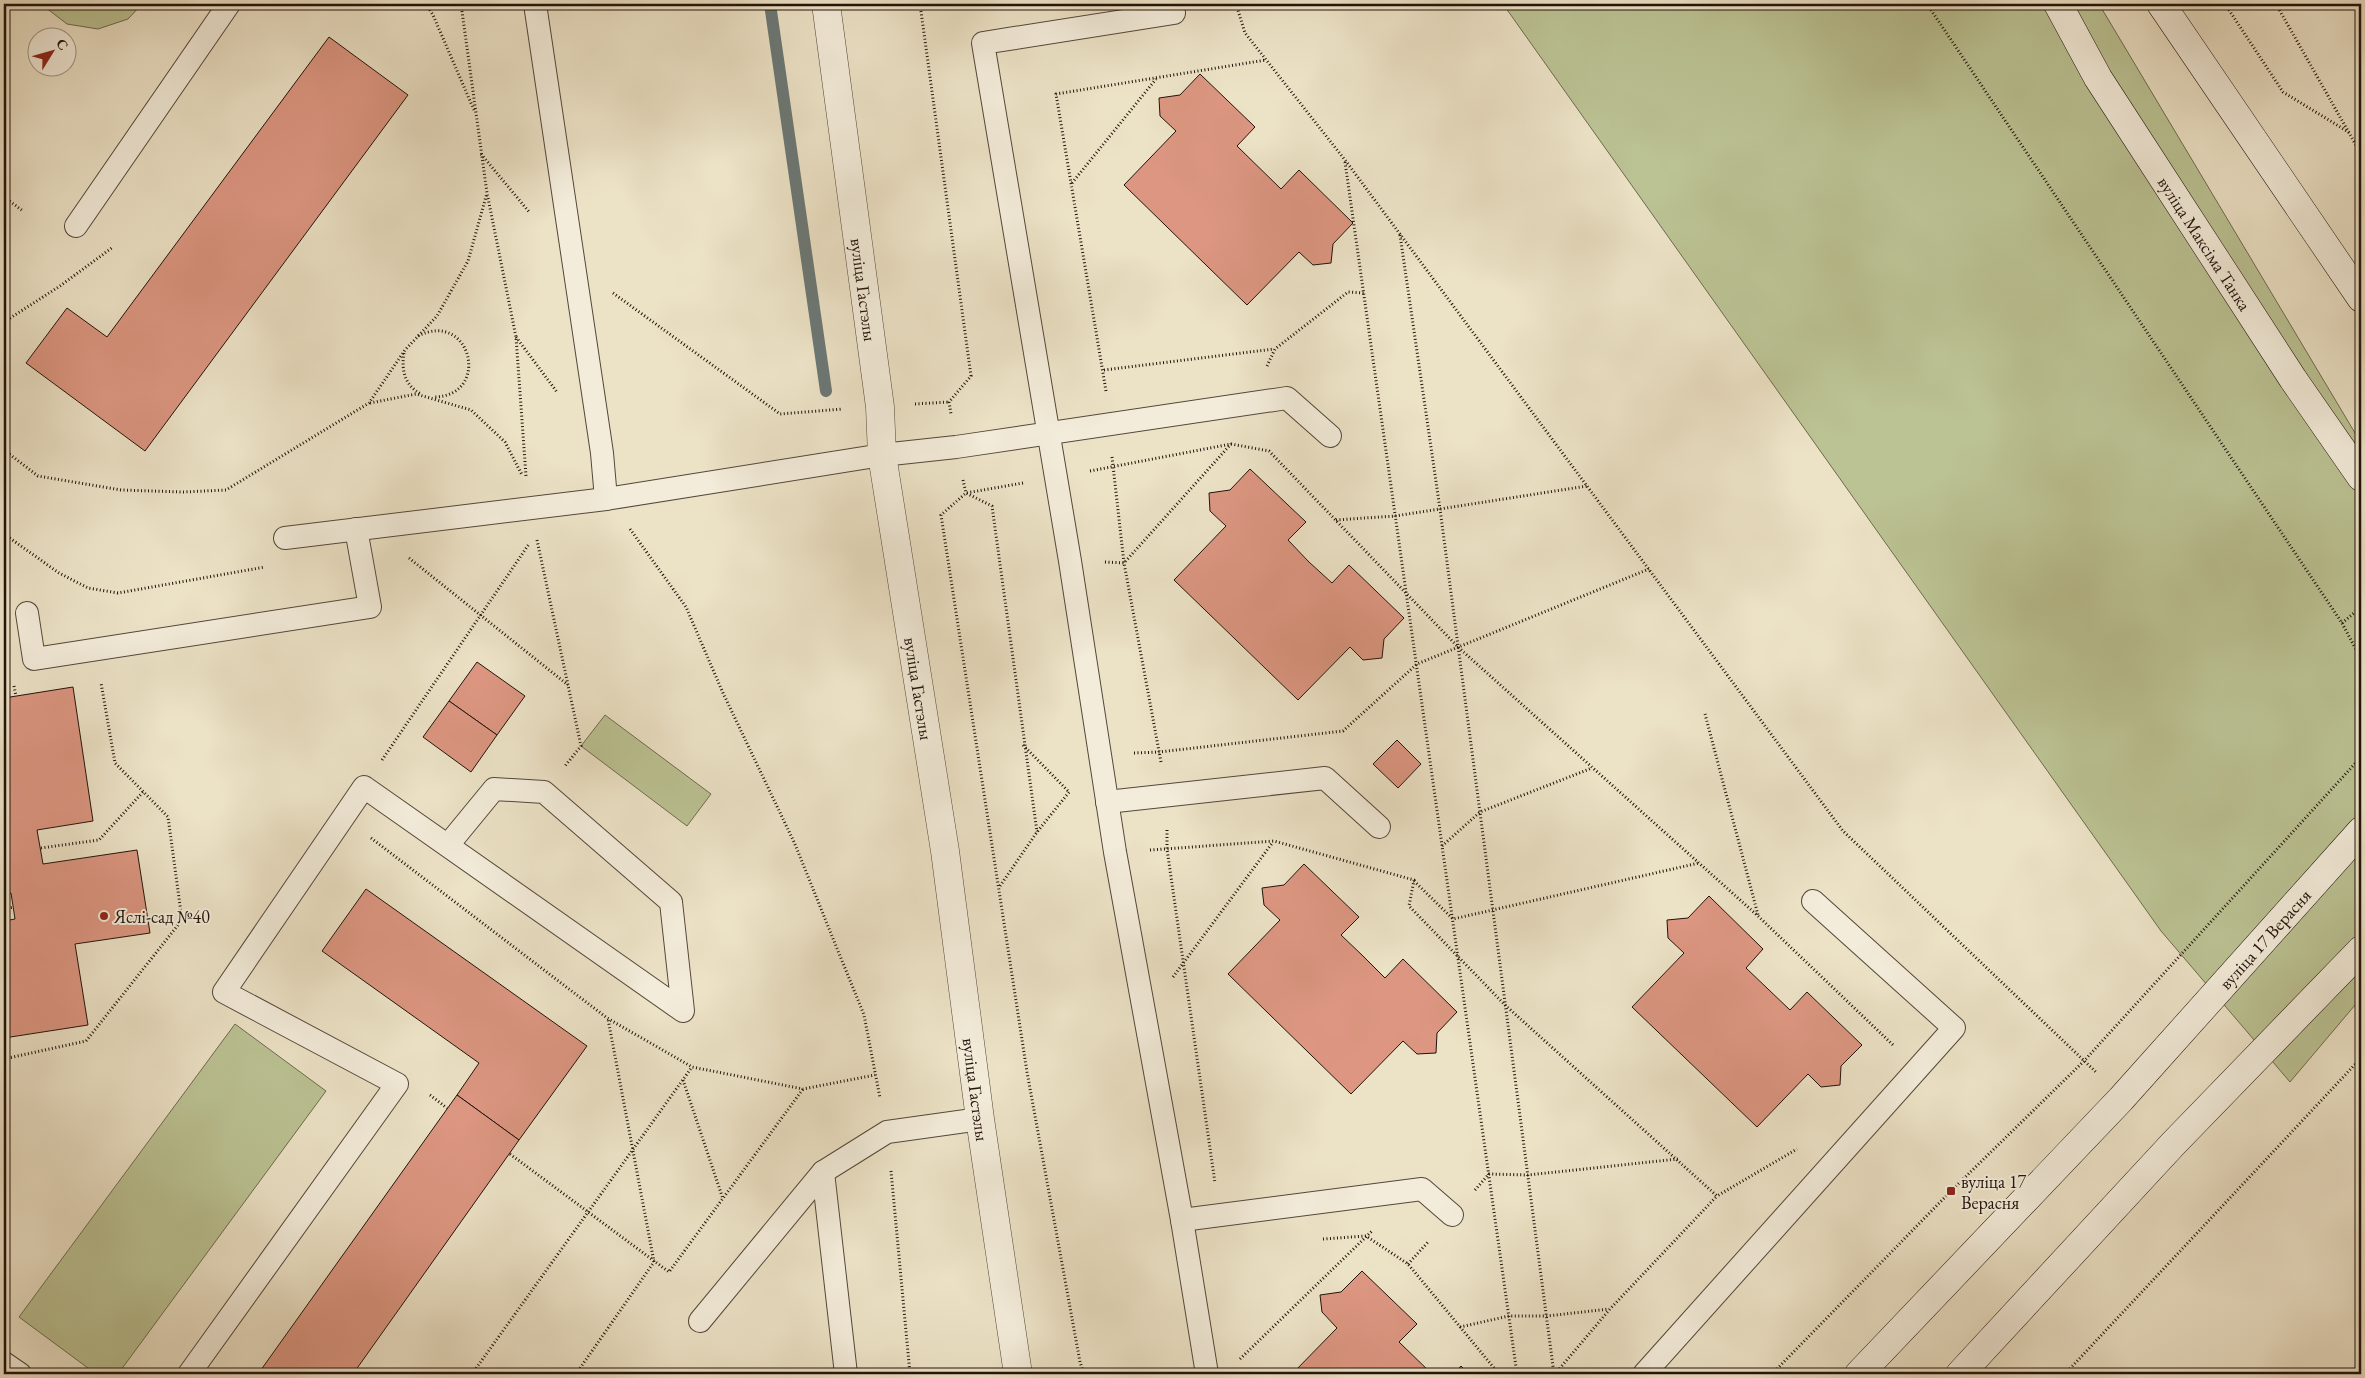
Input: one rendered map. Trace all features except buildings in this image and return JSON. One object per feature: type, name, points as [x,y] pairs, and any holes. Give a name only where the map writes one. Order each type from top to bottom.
[{"type":"main road","name":"вуліца Гастэлы","points":[[826,4],[880,407],[882,455],[945,851],[980,1119],[1018,1374]]},
{"type":"main road","name":"вуліца Максіма Танка","points":[[2058,4],[2114,103],[2293,379],[2361,477]]},
{"type":"main road","points":[[2161,4],[2361,298]]},
{"type":"main road","name":"вуліца 17 Верасня","points":[[1859,1374],[2121,1099],[2361,831]]},
{"type":"main road","points":[[1960,1374],[2173,1144],[2361,950]]},
{"type":"lane","points":[[76,226],[229,4]]},
{"type":"lane","points":[[535,4],[602,453],[606,499]]},
{"type":"lane","points":[[1170,4],[1174,13],[983,43],[1049,433],[1115,852],[1182,1220],[1207,1374]]},
{"type":"lane","points":[[285,538],[606,499],[882,455],[1287,398],[1330,436]]},
{"type":"lane","points":[[27,613],[34,659],[370,607],[356,529]]},
{"type":"lane","points":[[1107,802],[1325,778],[1379,827]]},
{"type":"lane","points":[[189,1374],[397,1084],[224,992],[364,788],[448,845],[682,1011],[671,902],[544,792],[494,789],[448,845]]},
{"type":"lane","points":[[1644,1374],[1954,1028],[1813,901]]},
{"type":"lane","points":[[700,1321],[823,1172],[888,1132],[980,1119]]},
{"type":"lane","points":[[823,1172],[846,1374]]},
{"type":"lane","points":[[1182,1220],[1422,1189],[1452,1215]]},
{"type":"lane","points":[[4,1363],[20,1374]]},
{"type":"path","points":[[426,4],[433,14],[476,115]]},
{"type":"path","points":[[4,450],[38,476],[121,490],[184,492],[226,490],[369,403],[416,394],[471,410],[505,442],[527,483],[516,337],[487,193],[461,4]]},
{"type":"path","points":[[1236,4],[1245,33],[1345,160],[1843,831],[2084,1060],[2121,1099]]},
{"type":"path","points":[[1926,4],[2342,623],[2361,659]]},
{"type":"path","points":[[2225,4],[2283,92],[2350,133]]},
{"type":"path","points":[[2276,4],[2361,154]]},
{"type":"path","points":[[1220,1216],[1167,849],[1167,796],[1124,563],[1104,370],[1056,94],[1266,60]]},
{"type":"path","points":[[1072,183],[1156,78]]},
{"type":"path","points":[[481,154],[531,213]]},
{"type":"path","points":[[1345,160],[1517,1374]]},
{"type":"path","points":[[369,403],[414,338],[437,316],[468,260],[487,193]]},
{"type":"path","points":[[4,197],[23,211]]},
{"type":"path","points":[[1400,234],[1440,509],[1554,1374]]},
{"type":"path","points":[[4,322],[60,286],[113,247]]},
{"type":"path","points":[[574,265],[780,414],[849,409]]},
{"type":"path","points":[[405,350],[402,365],[406,380],[415,391],[429,397],[444,397],[457,390],[467,378],[470,364],[466,348],[456,337],[442,331],[427,331],[414,338]]},
{"type":"path","points":[[1104,370],[1275,349]]},
{"type":"path","points":[[1084,1374],[1080,1362],[1027,1072],[941,515],[966,493],[1231,444],[1269,451],[1458,647],[1758,916],[1917,1069]]},
{"type":"path","points":[[1336,520],[1395,516],[1587,486]]},
{"type":"path","points":[[606,499],[686,607],[723,693],[794,842],[864,1015],[888,1132],[910,1374]]},
{"type":"path","points":[[364,788],[536,533],[582,746]]},
{"type":"path","points":[[4,534],[59,573],[88,588],[118,593],[287,563],[285,538]]},
{"type":"path","points":[[406,555],[569,685]]},
{"type":"path","points":[[999,887],[1036,832],[1100,754],[1159,752],[1343,731],[1417,664],[1649,569]]},
{"type":"path","points":[[2342,623],[2361,607]]},
{"type":"path","points":[[4,1059],[86,1041],[182,920],[168,817],[115,763],[95,650]]},
{"type":"path","points":[[1705,714],[1758,916]]},
{"type":"path","points":[[1023,745],[1069,792]]},
{"type":"path","points":[[1772,1374],[1951,1191],[2084,1060],[2361,757]]},
{"type":"path","points":[[1442,846],[1480,812],[1592,768]]},
{"type":"path","points":[[41,848],[99,840],[144,792]]},
{"type":"path","points":[[1115,852],[1274,841],[1414,880],[1453,919]]},
{"type":"path","points":[[1144,1017],[1274,841]]},
{"type":"path","points":[[1453,919],[1493,908],[1699,863]]},
{"type":"path","points":[[1414,880],[1409,906],[1458,958],[1506,1005],[1679,1159],[1717,1196]]},
{"type":"path","points":[[4,909],[14,908]]},
{"type":"path","points":[[576,1374],[654,1262],[608,1018]]},
{"type":"path","points":[[2065,1374],[2361,1058]]},
{"type":"path","points":[[472,1374],[692,1067]]},
{"type":"path","points":[[682,1080],[723,1199]]},
{"type":"path","points":[[510,1154],[668,1272],[803,1089]]},
{"type":"path","points":[[1554,1374],[1610,1309],[1717,1196],[1803,1146]]},
{"type":"path","points":[[1408,1264],[1489,1174],[1528,1175],[1679,1159]]},
{"type":"path","points":[[1235,1353],[1237,1362],[1373,1230]]},
{"type":"path","points":[[1318,1239],[1366,1236],[1408,1264],[1499,1374]]},
{"type":"path","points":[[1460,1327],[1509,1316],[1546,1316],[1610,1309]]},
{"type":"green space","points":[[41,4],[142,4],[128,19],[98,29],[67,24]]},
{"type":"green space","points":[[1503,4],[2099,4],[2361,443],[2361,998],[2290,1082],[2161,931]]},
{"type":"green space","points":[[605,715],[711,794],[687,826],[581,746]]},
{"type":"green space","points":[[235,1024],[326,1091],[118,1374],[96,1374],[19,1317]]},
{"type":"waterway","points":[[770,4],[826,391]]},
{"type":"place","name":"Яслі-сад №40","points":[[104,916]]},
{"type":"place","name":"вуліца 17 Верасня","points":[[1951,1191]]}]
